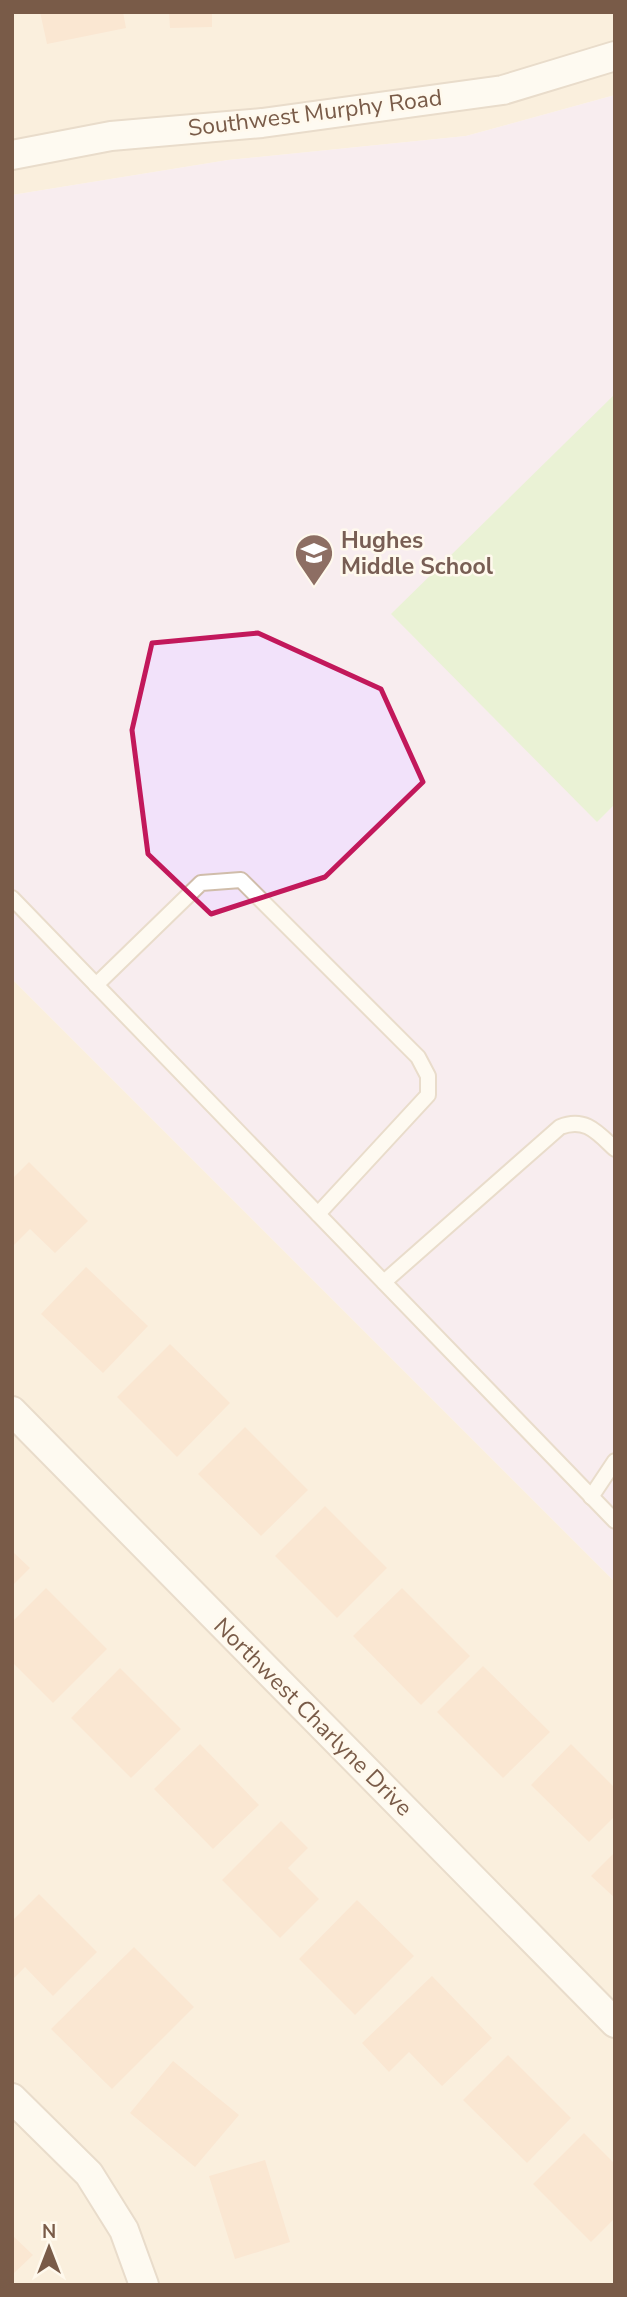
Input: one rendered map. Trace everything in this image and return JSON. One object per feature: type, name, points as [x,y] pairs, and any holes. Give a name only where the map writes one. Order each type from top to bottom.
[{"type":"street","name":"Southwest Murphy Road","points":[[12,155],[111,136],[262,122],[503,90],[615,56]]},
{"type":"street","name":"Northwest Charlyne Drive","points":[[12,1411],[615,2023]]},
{"type":"street","points":[[12,2098],[89,2174],[124,2230],[145,2285]]},
{"type":"lane","points":[[96,985],[201,883],[241,880],[418,1057],[428,1076],[428,1095],[318,1214]]},
{"type":"lane","points":[[12,898],[615,1521]]},
{"type":"lane","points":[[384,1282],[559,1126],[574,1121],[593,1128],[615,1149]]},
{"type":"lane","points":[[591,1497],[615,1461]]},
{"type":"highlighted area","points":[[258,633],[381,689],[423,782],[325,877],[211,914],[148,854],[132,730],[152,643]]},
{"type":"shaded area","points":[[12,12],[615,12],[615,95],[466,136],[228,160],[12,195]]},
{"type":"shaded area","name":"Hughes Middle School","points":[[615,95],[615,1582],[12,979],[12,195],[228,160],[466,136]]},
{"type":"shaded area","points":[[12,979],[615,1582],[615,2285],[12,2285]]},
{"type":"green space","points":[[615,394],[615,804],[597,822],[391,614]]},
{"type":"building","points":[[40,12],[123,12],[126,28],[47,44]]},
{"type":"building","points":[[169,12],[212,12],[212,27],[170,28]]},
{"type":"building","points":[[29,1162],[88,1221],[55,1253],[30,1229],[12,1247],[12,1179]]},
{"type":"building","points":[[86,1267],[148,1326],[103,1373],[41,1314]]},
{"type":"building","points":[[170,1344],[230,1403],[177,1457],[117,1397]]},
{"type":"building","points":[[245,1427],[308,1490],[261,1536],[198,1474]]},
{"type":"building","points":[[325,1506],[387,1568],[337,1618],[275,1556]]},
{"type":"building","points":[[12,1551],[30,1568],[12,1586]]},
{"type":"building","points":[[46,1588],[107,1649],[53,1703],[12,1662],[12,1622]]},
{"type":"building","points":[[402,1588],[470,1656],[421,1705],[353,1636]]},
{"type":"building","points":[[483,1666],[550,1732],[503,1778],[437,1712]]},
{"type":"building","points":[[120,1668],[181,1729],[131,1778],[71,1718]]},
{"type":"building","points":[[200,1744],[259,1805],[213,1849],[154,1789]]},
{"type":"building","points":[[571,1744],[615,1788],[615,1816],[589,1842],[531,1785]]},
{"type":"building","points":[[281,1821],[308,1848],[288,1868],[319,1899],[280,1938],[222,1880]]},
{"type":"building","points":[[615,1852],[615,1898],[591,1876]]},
{"type":"building","points":[[39,1894],[97,1952],[53,1996],[25,1967],[12,1980],[12,1921]]},
{"type":"building","points":[[357,1900],[414,1956],[355,2015],[299,1959]]},
{"type":"building","points":[[134,1947],[194,2007],[112,2089],[51,2029]]},
{"type":"building","points":[[432,1976],[492,2038],[442,2086],[409,2052],[389,2072],[362,2043]]},
{"type":"building","points":[[508,2055],[571,2118],[527,2163],[463,2100]]},
{"type":"building","points":[[173,2061],[239,2115],[195,2167],[130,2113]]},
{"type":"building","points":[[584,2133],[615,2164],[615,2218],[591,2242],[533,2184]]},
{"type":"building","points":[[265,2160],[290,2242],[235,2259],[209,2176]]},
{"type":"building","points":[[12,2235],[33,2255],[12,2275]]},
{"type":"place","name":"Hughes Middle School","points":[[314,587]]}]
